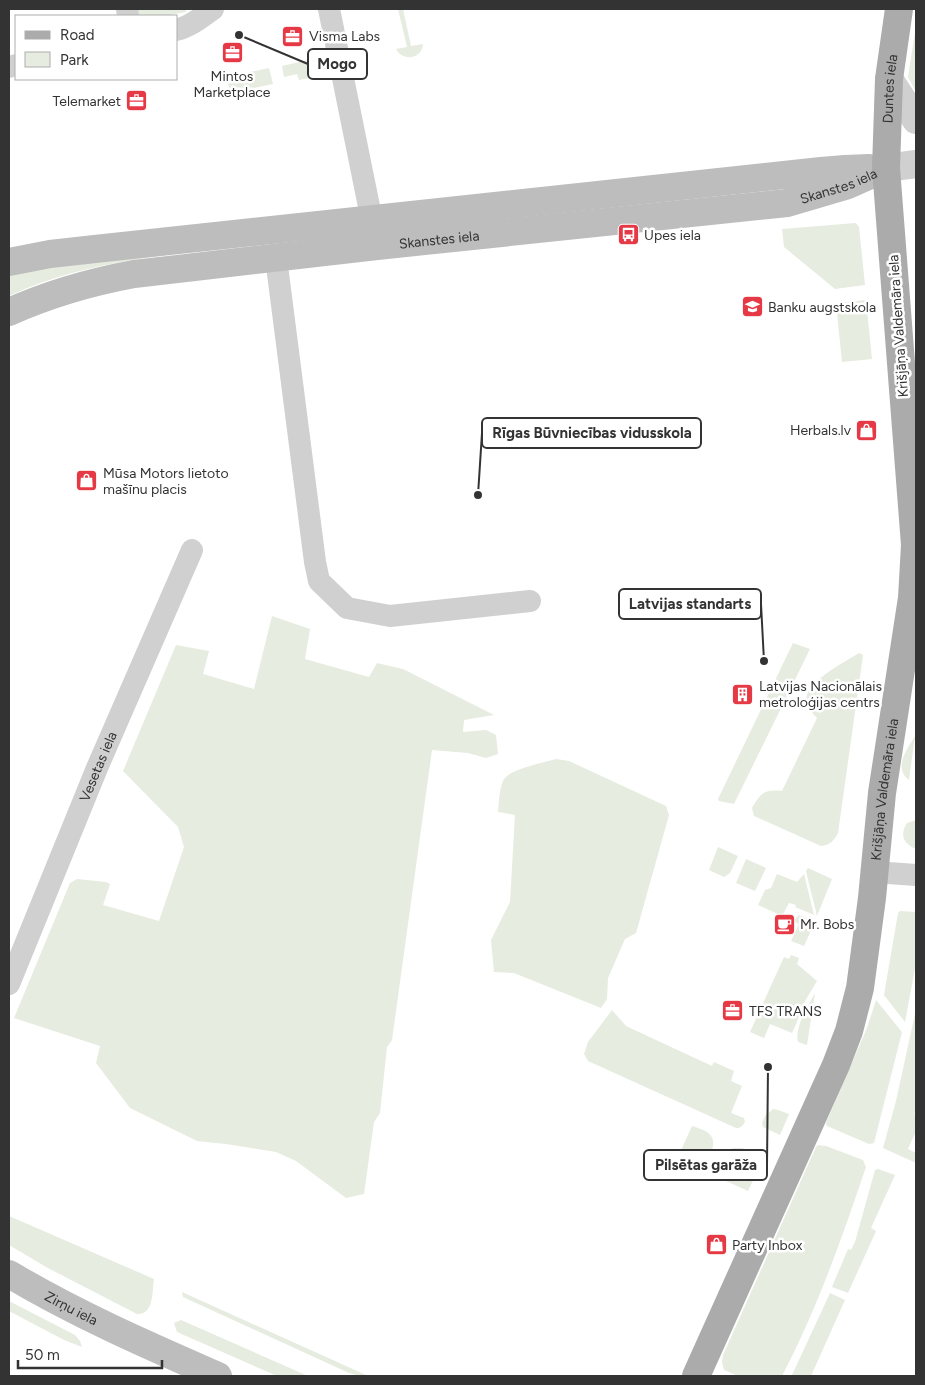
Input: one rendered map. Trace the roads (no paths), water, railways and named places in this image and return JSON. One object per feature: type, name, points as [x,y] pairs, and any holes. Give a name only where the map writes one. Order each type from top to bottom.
[{"type":"main road","name":"Duntes iela","points":[[886,168],[889,79],[899,9]]},
{"type":"main road","name":"Skanstes iela","points":[[9,262],[95,248],[821,171],[886,168]]},
{"type":"main road","name":"Skanstes iela","points":[[9,312],[68,290],[108,279],[143,273],[377,246],[787,203],[848,185],[886,168]]},
{"type":"main road","name":"Krišjāņa Valdemāra iela","points":[[696,1376],[836,1065],[849,1032],[860,988],[882,794],[912,598],[916,545],[913,478],[886,168]]},
{"type":"main road","name":"Zirņu iela","points":[[9,1274],[148,1346],[218,1376]]},
{"type":"street","points":[[178,30],[197,21],[213,9]]},
{"type":"street","points":[[329,9],[377,246]]},
{"type":"street","points":[[889,79],[916,120]]},
{"type":"street","points":[[886,168],[916,164]]},
{"type":"street","points":[[276,258],[319,582],[347,608],[390,616],[530,601]]},
{"type":"street","name":"Vesetas iela","points":[[9,984],[97,768],[192,550]]},
{"type":"street","points":[[874,872],[916,875]]},
{"type":"place","name":"Mogo","points":[[239,35]]},
{"type":"place","name":"Visma Labs","points":[[293,36]]},
{"type":"place","name":"Mintos Marketplace","points":[[232,53]]},
{"type":"place","name":"Telemarket","points":[[137,101]]},
{"type":"place","name":"Upes iela","points":[[628,235]]},
{"type":"place","name":"Banku augstskola","points":[[752,307]]},
{"type":"place","name":"Herbals.lv","points":[[867,430]]},
{"type":"place","name":"Mūsa Motors lietoto mašīnu placis","points":[[87,481]]},
{"type":"place","name":"Rīgas Būvniecības vidusskola","points":[[478,495]]},
{"type":"place","name":"Latvijas standarts","points":[[764,661]]},
{"type":"place","name":"Latvijas Nacionālais metroloģijas centrs","points":[[743,694]]},
{"type":"place","name":"Mr. Bobs","points":[[784,924]]},
{"type":"place","name":"TFS TRANS","points":[[733,1011]]},
{"type":"place","name":"Pilsētas garāža","points":[[768,1067]]},
{"type":"place","name":"Party Inbox","points":[[716,1245]]}]
